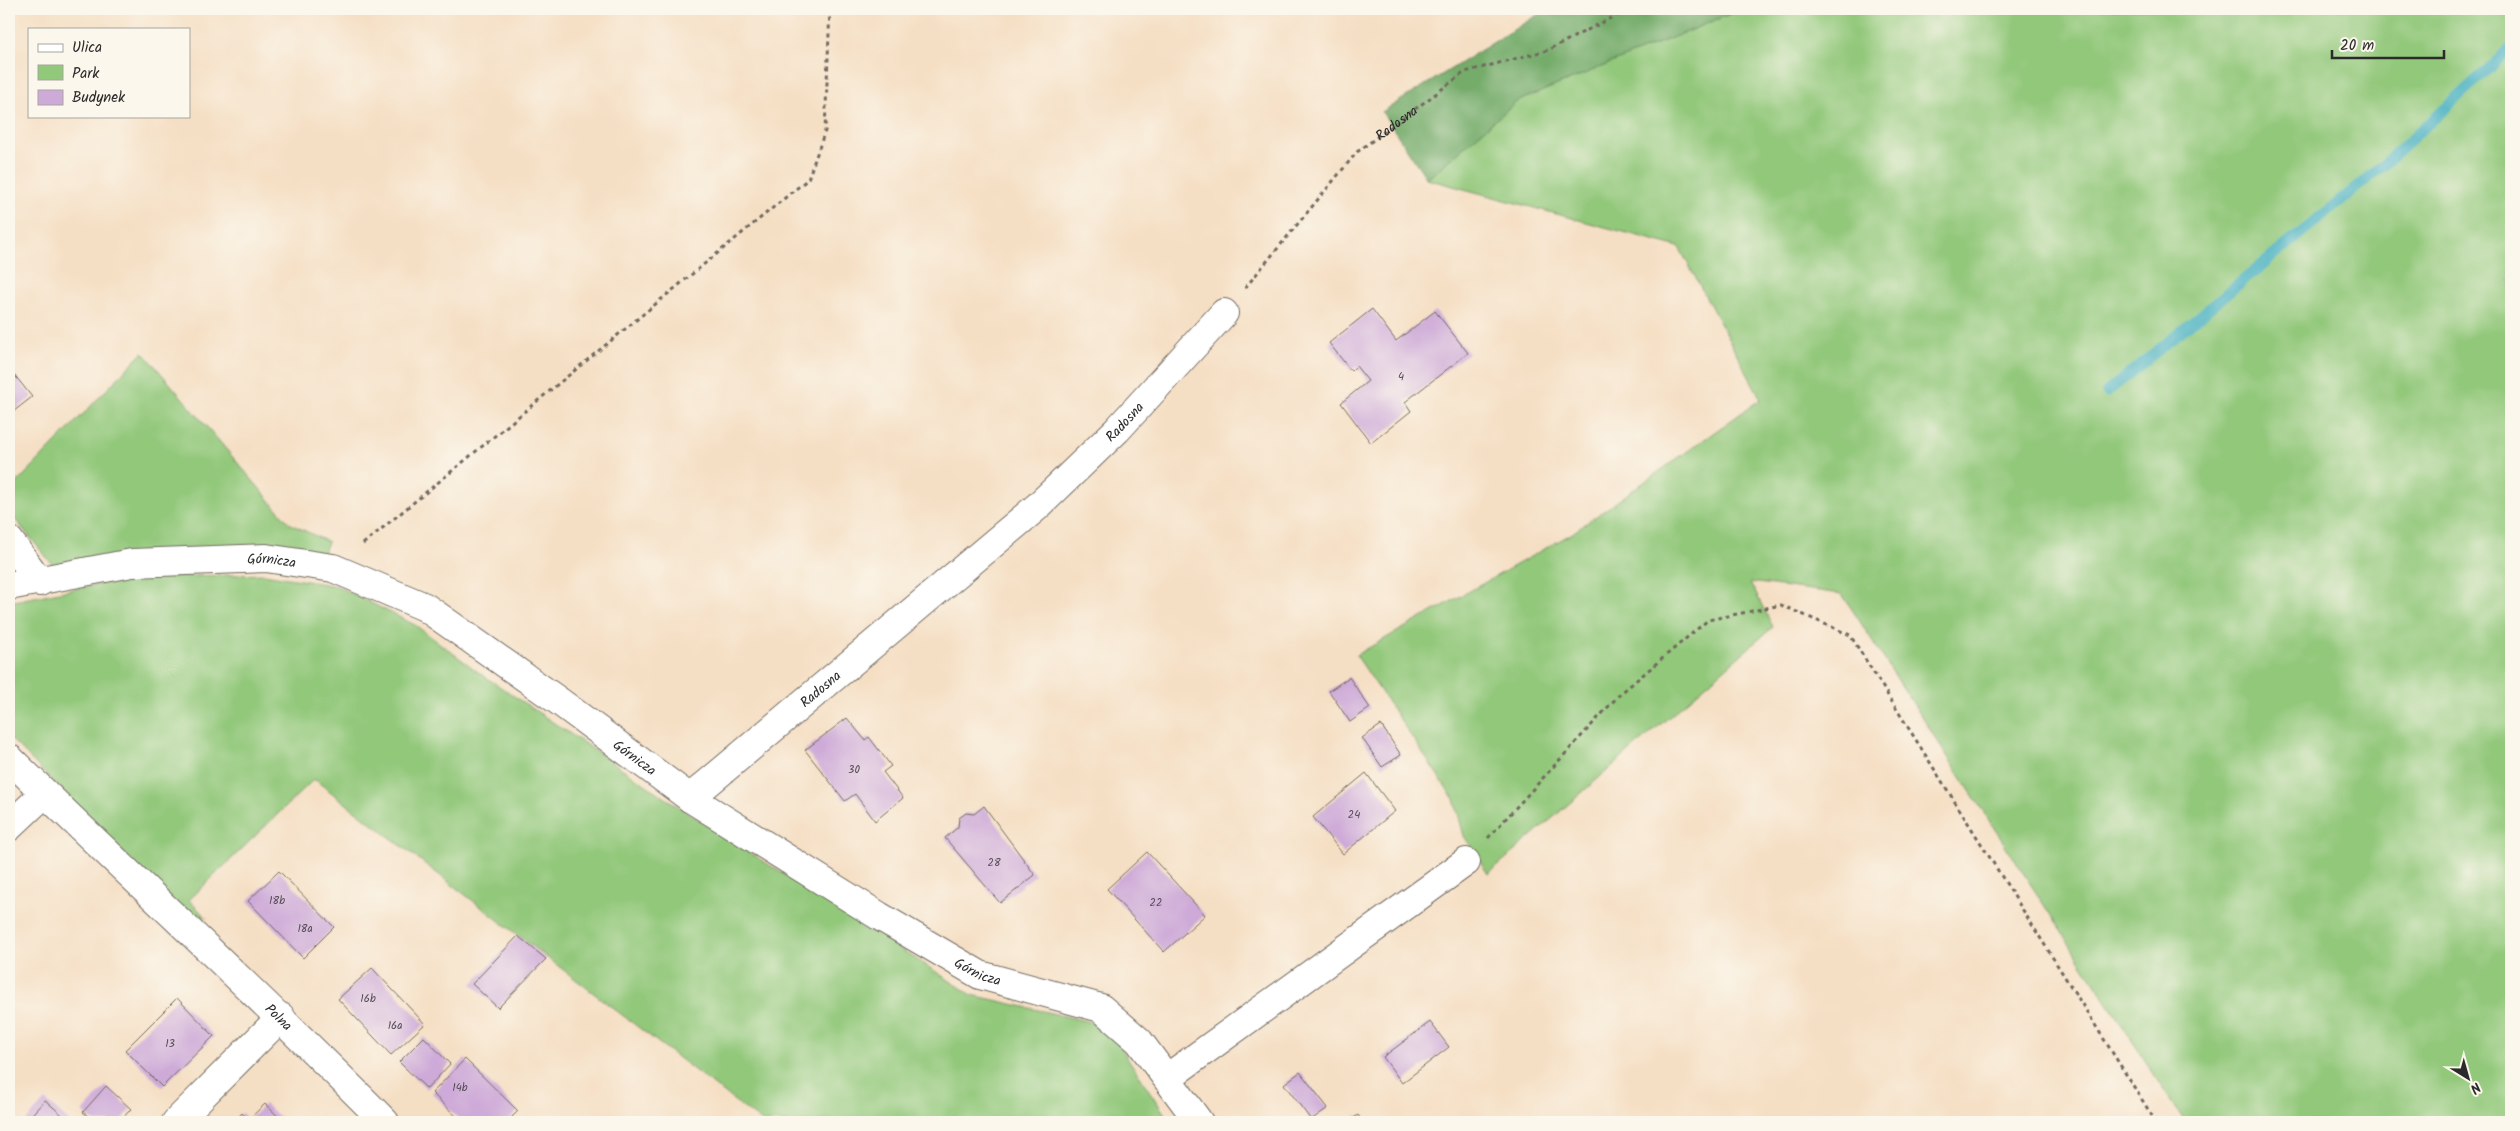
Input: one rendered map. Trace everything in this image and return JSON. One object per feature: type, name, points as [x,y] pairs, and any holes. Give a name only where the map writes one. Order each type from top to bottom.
[{"type":"street","name":"Radosna","points":[[690,798],[1038,506],[1117,430],[1224,313]]},
{"type":"street","points":[[9,540],[40,582]]},
{"type":"street","name":"Górnicza","points":[[9,586],[40,582],[132,563],[266,558],[333,568],[425,608],[560,702],[690,798],[879,916],[980,975],[1101,1008],[1139,1041],[1199,1122]]},
{"type":"street","name":"Polna","points":[[9,758],[170,914],[281,1017],[386,1122]]},
{"type":"street","points":[[9,827],[45,793]]},
{"type":"street","points":[[1167,1078],[1466,862]]},
{"type":"street","points":[[176,1122],[281,1017]]},
{"type":"path","points":[[333,568],[808,178],[825,131],[830,9]]},
{"type":"path","name":"Radosna","points":[[1224,313],[1357,152],[1465,72],[1548,50],[1629,9]]},
{"type":"path","points":[[1466,862],[1620,694],[1708,620],[1781,605],[1850,635],[2156,1122]]},
{"type":"green space","points":[[1547,9],[1742,9],[1516,102],[1427,179],[1382,112]]},
{"type":"green space","points":[[1742,9],[2511,9],[2511,1122],[2185,1122],[1842,594],[1750,582],[1773,627],[1488,874],[1464,836],[1454,799],[1356,655],[1571,534],[1761,399],[1679,247],[1427,179],[1516,102]]},
{"type":"green space","points":[[143,352],[289,523],[328,542],[322,557],[58,571],[9,512],[9,491]]},
{"type":"green space","points":[[264,574],[337,586],[415,625],[481,674],[682,809],[972,995],[1091,1022],[1109,1030],[1170,1122],[762,1122],[314,779],[189,900],[207,918],[178,908],[9,737],[9,602],[130,578]]},
{"type":"building","points":[[1372,309],[1396,341],[1435,311],[1468,353],[1405,402],[1411,411],[1371,443],[1341,403],[1368,381],[1356,366],[1351,371],[1329,343]]},
{"type":"building","points":[[9,368],[32,397],[9,415]]},
{"type":"building","points":[[1349,677],[1370,708],[1350,722],[1329,691]]},
{"type":"building","points":[[847,718],[865,740],[869,737],[891,766],[883,772],[903,798],[875,821],[855,794],[845,801],[805,750]]},
{"type":"building","points":[[1381,725],[1401,755],[1382,767],[1362,738]]},
{"type":"building","points":[[1366,773],[1395,811],[1343,854],[1313,817]]},
{"type":"building","points":[[984,806],[1035,875],[1000,903],[945,838],[958,827],[959,818],[966,813],[974,814]]},
{"type":"building","points":[[1147,852],[1205,915],[1164,952],[1107,889]]},
{"type":"building","points":[[279,871],[334,927],[303,958],[248,901]]},
{"type":"building","points":[[518,936],[546,959],[498,1008],[472,984]]},
{"type":"building","points":[[372,968],[425,1024],[391,1055],[338,999]]},
{"type":"building","points":[[177,998],[214,1036],[162,1087],[125,1050]]},
{"type":"building","points":[[1430,1022],[1449,1047],[1402,1083],[1383,1057]]},
{"type":"building","points":[[424,1037],[450,1064],[427,1089],[399,1062]]},
{"type":"building","points":[[465,1059],[518,1111],[507,1122],[462,1122],[432,1093]]},
{"type":"building","points":[[1300,1072],[1328,1108],[1311,1120],[1284,1084]]},
{"type":"building","points":[[106,1086],[131,1109],[119,1122],[95,1122],[83,1112]]},
{"type":"building","points":[[45,1100],[70,1122],[25,1122]]},
{"type":"building","points":[[265,1104],[284,1122],[233,1122],[242,1113],[248,1120]]},
{"type":"building","points":[[1358,1115],[1363,1122],[1348,1122]]},
{"type":"waterway","points":[[2107,392],[2379,169],[2511,48]]}]
